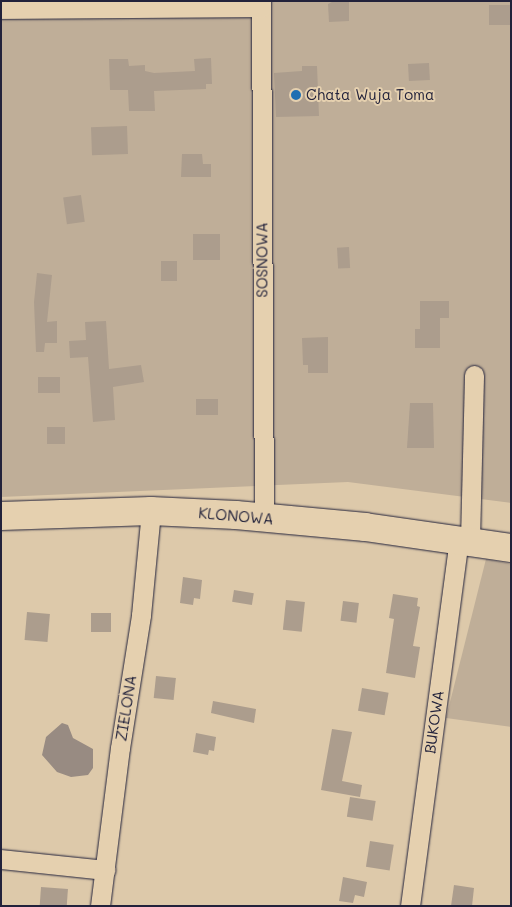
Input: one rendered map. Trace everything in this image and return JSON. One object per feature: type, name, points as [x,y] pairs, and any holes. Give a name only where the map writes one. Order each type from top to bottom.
[{"type":"street","points":[[1,9],[261,4]]},
{"type":"street","name":"SOSNOWA","points":[[261,4],[264,519]]},
{"type":"street","points":[[464,539],[474,375]]},
{"type":"street","name":"KLONOWA","points":[[1,516],[151,511],[264,519],[464,539],[511,548]]},
{"type":"street","name":"ZIELONA","points":[[100,906],[120,748],[141,615],[151,511]]},
{"type":"street","name":"BUKOWA","points":[[410,906],[464,539]]},
{"type":"street","points":[[1,859],[105,870]]},
{"type":"shaded area","points":[[1,1],[511,1],[511,503],[348,482],[1,497]]},
{"type":"shaded area","points":[[486,559],[511,564],[511,727],[446,718]]},
{"type":"shaded area","points":[[62,723],[68,725],[73,738],[93,749],[93,768],[88,775],[71,777],[57,772],[42,755],[46,737]]},
{"type":"building","points":[[334,1],[349,1],[349,21],[329,22],[328,4]]},
{"type":"building","points":[[489,5],[511,5],[511,25],[489,25]]},
{"type":"building","points":[[211,58],[212,84],[206,84],[206,89],[154,91],[155,111],[129,111],[128,90],[110,90],[109,59],[128,59],[129,66],[145,65],[145,71],[154,73],[195,71],[194,59]]},
{"type":"building","points":[[429,63],[430,80],[409,81],[408,64]]},
{"type":"building","name":"Chata Wuja Toma","points":[[302,66],[317,66],[319,116],[276,117],[274,73],[302,71]]},
{"type":"building","points":[[127,126],[128,154],[92,155],[91,127]]},
{"type":"building","points":[[182,154],[202,154],[203,164],[211,164],[211,177],[181,177]]},
{"type":"building","points":[[81,195],[85,222],[67,224],[63,198]]},
{"type":"building","points":[[193,234],[220,234],[220,260],[193,260]]},
{"type":"building","points":[[349,247],[350,268],[338,269],[337,248]]},
{"type":"building","points":[[161,261],[177,261],[177,281],[161,281]]},
{"type":"building","points":[[37,273],[52,275],[47,322],[57,321],[57,343],[45,343],[44,352],[36,352],[34,302]]},
{"type":"building","points":[[420,301],[449,301],[449,318],[440,318],[440,348],[415,348],[415,329],[420,329]]},
{"type":"building","points":[[106,321],[109,369],[141,365],[144,382],[113,387],[115,420],[93,422],[88,357],[70,358],[69,341],[86,340],[85,322]]},
{"type":"building","points":[[328,337],[328,373],[308,373],[308,365],[303,365],[302,338]]},
{"type":"building","points":[[38,377],[60,377],[60,393],[38,393]]},
{"type":"building","points":[[196,399],[218,399],[218,415],[196,415]]},
{"type":"building","points":[[410,403],[433,403],[434,448],[407,448]]},
{"type":"building","points":[[47,427],[65,427],[65,444],[47,444]]},
{"type":"building","points":[[183,577],[202,580],[200,599],[194,598],[193,605],[180,603]]},
{"type":"building","points":[[234,590],[254,593],[252,605],[232,602]]},
{"type":"building","points":[[393,594],[418,598],[417,606],[420,607],[413,646],[420,647],[415,678],[386,673],[394,619],[389,618]]},
{"type":"building","points":[[286,600],[305,602],[302,632],[283,630]]},
{"type":"building","points":[[343,601],[359,603],[356,623],[341,621]]},
{"type":"building","points":[[27,612],[50,614],[47,642],[25,640]]},
{"type":"building","points":[[91,613],[111,613],[111,632],[91,632]]},
{"type":"building","points":[[156,676],[176,678],[174,700],[154,698]]},
{"type":"building","points":[[362,688],[389,693],[385,715],[358,711]]},
{"type":"building","points":[[213,701],[256,709],[254,723],[211,713]]},
{"type":"building","points":[[332,729],[352,732],[342,781],[362,785],[360,797],[321,790]]},
{"type":"building","points":[[196,733],[216,737],[214,751],[209,750],[208,755],[193,752]]},
{"type":"building","points":[[350,797],[376,801],[373,821],[347,817]]},
{"type":"building","points":[[370,841],[394,845],[390,870],[366,867]]},
{"type":"building","points":[[343,877],[367,882],[364,897],[355,895],[353,903],[339,901]]},
{"type":"building","points":[[454,885],[474,888],[472,906],[451,906]]},
{"type":"building","points":[[41,887],[68,889],[67,906],[40,906]]},
{"type":"place","name":"Chata Wuja Toma","points":[[296,95]]}]
